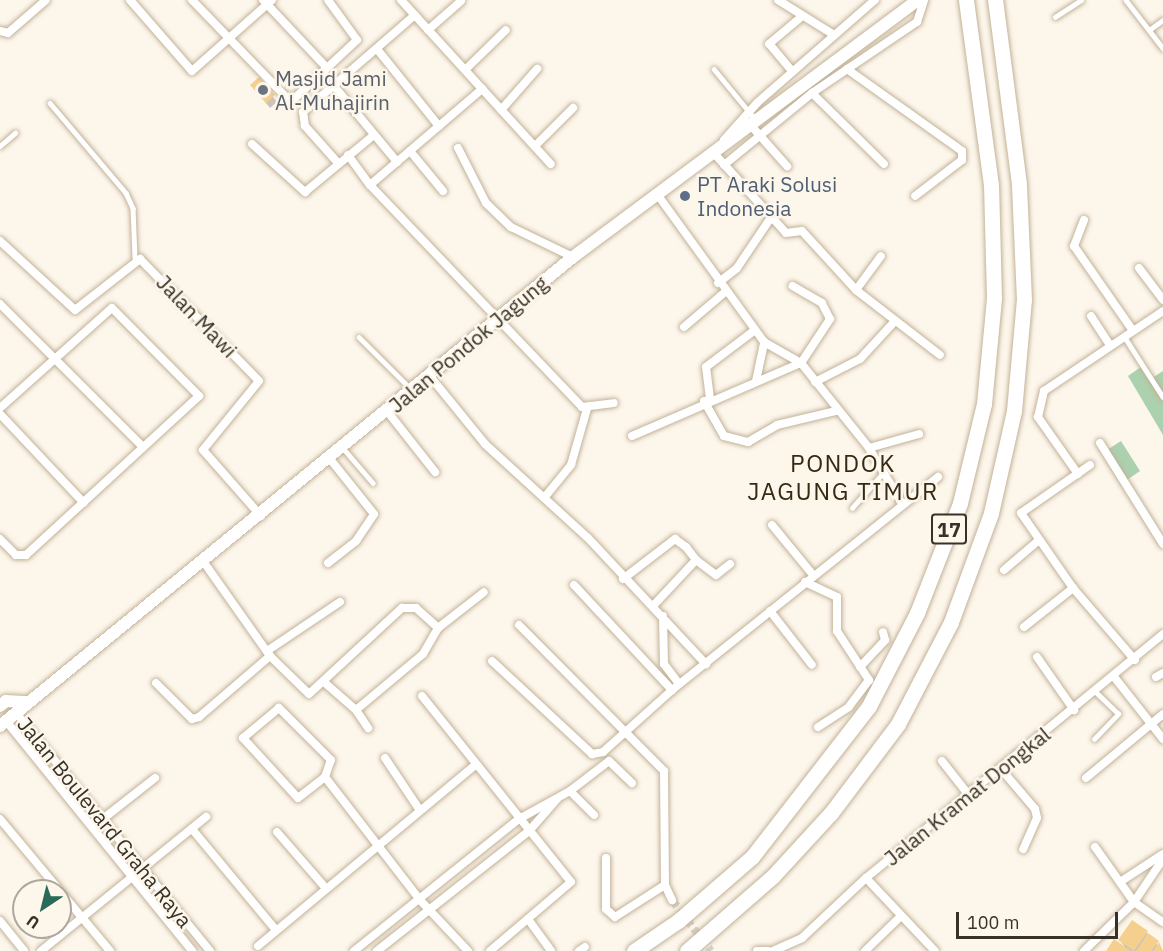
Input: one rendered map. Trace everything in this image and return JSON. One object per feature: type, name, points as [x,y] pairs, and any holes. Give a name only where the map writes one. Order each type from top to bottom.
[{"type":"highway","name":"17","points":[[634,951],[678,921],[752,857],[869,706],[917,613],[960,503],[984,404],[994,298],[991,185],[966,0]]},
{"type":"highway","name":"17","points":[[687,951],[787,861],[898,724],[951,622],[991,513],[1014,411],[1024,300],[1019,184],[995,0]]},
{"type":"street","points":[[0,31],[8,33],[46,0]]},
{"type":"street","points":[[130,0],[192,71],[230,40],[268,2],[327,68]]},
{"type":"street","points":[[192,0],[287,98],[295,98],[357,39],[327,0]]},
{"type":"street","points":[[401,0],[551,164]]},
{"type":"street","points":[[778,0],[834,34]]},
{"type":"street","points":[[724,165],[792,71],[875,0]]},
{"type":"street","points":[[753,122],[812,93],[917,22],[924,0]]},
{"type":"street","points":[[428,30],[461,1]]},
{"type":"street","name":"Jalan Pondok Jagung","points":[[6,718],[261,516],[573,257],[716,148],[915,3]]},
{"type":"street","points":[[338,163],[301,119],[334,86],[414,15]]},
{"type":"street","points":[[792,71],[770,44],[800,18]]},
{"type":"street","points":[[465,70],[506,30]]},
{"type":"street","points":[[377,49],[439,126]]},
{"type":"street","points":[[501,110],[537,69]]},
{"type":"street","points":[[847,69],[962,151],[962,160],[915,196]]},
{"type":"street","points":[[334,86],[396,162]]},
{"type":"street","points":[[370,185],[482,89]]},
{"type":"street","points":[[812,93],[884,164]]},
{"type":"street","points":[[535,146],[573,108]]},
{"type":"street","points":[[753,122],[787,166]]},
{"type":"street","points":[[252,144],[305,192],[374,135]]},
{"type":"street","points":[[458,148],[486,203],[511,227],[573,257]]},
{"type":"street","points":[[716,148],[724,165],[770,219],[786,233],[801,231],[856,290],[894,322],[940,355]]},
{"type":"street","points":[[410,151],[443,191]]},
{"type":"street","points":[[348,155],[370,185],[500,317],[586,409]]},
{"type":"street","points":[[657,194],[724,292],[764,342],[801,363],[836,411],[869,448],[903,505]]},
{"type":"street","points":[[718,283],[737,268],[770,219]]},
{"type":"street","points":[[1084,220],[1074,246],[1133,331]]},
{"type":"street","points":[[0,241],[75,310],[135,258]]},
{"type":"street","points":[[856,290],[880,256]]},
{"type":"street","name":"Jalan Mawi","points":[[135,258],[259,381],[203,450],[261,516]]},
{"type":"street","points":[[1139,268],[1163,300]]},
{"type":"street","points":[[632,436],[707,400],[801,363],[830,319],[822,303],[793,286]]},
{"type":"street","points":[[684,327],[724,292]]},
{"type":"street","points":[[0,304],[143,447]]},
{"type":"street","points":[[0,408],[104,311],[120,311],[198,391],[143,447],[26,555],[13,553],[0,539]]},
{"type":"street","points":[[1078,474],[1038,417],[1044,391],[1163,311]]},
{"type":"street","points":[[1091,316],[1110,345]]},
{"type":"street","points":[[815,381],[860,359],[894,322]]},
{"type":"street","points":[[755,330],[706,367],[707,400],[724,436],[748,442],[777,425],[836,411]]},
{"type":"street","points":[[756,381],[764,342]]},
{"type":"street","points":[[429,375],[485,444],[544,498],[623,579],[653,606],[706,664]]},
{"type":"street","points":[[586,409],[614,403]]},
{"type":"street","points":[[544,498],[571,465],[586,409]]},
{"type":"street","points":[[387,411],[435,472]]},
{"type":"street","points":[[0,414],[84,503]]},
{"type":"street","points":[[869,448],[919,434]]},
{"type":"street","points":[[1100,443],[1163,544]]},
{"type":"street","points":[[328,563],[356,541],[374,513],[330,459]]},
{"type":"street","points":[[1090,465],[1021,513],[1038,541],[1073,588],[1135,660]]},
{"type":"street","points":[[492,661],[592,754],[624,735],[675,687],[938,477]]},
{"type":"street","points":[[772,525],[813,575]]},
{"type":"street","points":[[623,579],[675,539],[696,560],[716,575],[730,564]]},
{"type":"street","points":[[1004,570],[1038,541]]},
{"type":"street","points":[[653,606],[696,560]]},
{"type":"street","points":[[203,561],[269,653],[306,693],[325,683],[402,608],[416,608],[438,628]]},
{"type":"street","points":[[805,582],[837,597],[837,631],[869,682],[849,707],[818,727]]},
{"type":"street","points":[[574,585],[675,687]]},
{"type":"street","points":[[1024,627],[1073,588]]},
{"type":"street","points":[[356,710],[423,654],[438,628],[484,592]]},
{"type":"street","points":[[156,684],[192,719],[199,717],[269,653],[340,602]]},
{"type":"street","points":[[770,611],[812,665]]},
{"type":"street","points":[[663,616],[664,664],[675,687]]},
{"type":"street","points":[[519,625],[624,735],[664,771],[665,885],[672,900]]},
{"type":"street","points":[[860,667],[885,640],[883,632]]},
{"type":"street","name":"Jalan Kramat Dongkal","points":[[773,951],[802,938],[866,878],[1162,638]]},
{"type":"street","points":[[1037,657],[1074,710]]},
{"type":"street","points":[[1115,678],[1163,739]]},
{"type":"street","points":[[325,683],[356,710],[368,728]]},
{"type":"street","points":[[422,696],[571,882],[490,951]]},
{"type":"street","points":[[2,700],[28,702]]},
{"type":"street","name":"Jalan Boulevard Graha Raya","points":[[2,700],[6,718],[192,951]]},
{"type":"street","points":[[279,708],[330,760],[326,777],[298,798],[243,738],[279,708]]},
{"type":"street","points":[[1086,778],[1163,714]]},
{"type":"street","name":"Jalan Boulevard Graha Raya","points":[[6,718],[104,818],[142,869],[210,951]]},
{"type":"street","points":[[385,758],[419,809]]},
{"type":"street","points":[[354,951],[519,819],[570,791],[609,760],[616,763],[632,783]]},
{"type":"street","points":[[942,761],[968,794]]},
{"type":"street","points":[[258,946],[324,886],[378,846],[419,809],[475,765]]},
{"type":"street","points":[[1001,769],[1035,809],[1036,818],[1023,849]]},
{"type":"street","points":[[104,818],[155,777]]},
{"type":"street","points":[[326,777],[420,900],[468,951]]},
{"type":"street","points":[[570,791],[594,815]]},
{"type":"street","points":[[377,951],[529,831],[557,798]]},
{"type":"street","points":[[41,951],[206,817]]},
{"type":"street","points":[[0,820],[110,951]]},
{"type":"street","points":[[192,830],[276,930]]},
{"type":"street","points":[[277,832],[324,886]]},
{"type":"street","points":[[1095,847],[1134,902],[1163,922]]},
{"type":"street","points":[[1120,882],[1163,856]]},
{"type":"street","points":[[1084,951],[1134,902],[1163,856]]},
{"type":"street","points":[[606,858],[606,909],[615,917],[665,885]]},
{"type":"street","points":[[866,878],[936,951]]},
{"type":"street","points":[[865,951],[901,916]]},
{"type":"street","points":[[528,919],[551,951]]},
{"type":"street","points":[[0,921],[24,951]]},
{"type":"street","points":[[757,951],[768,951]]},
{"type":"lane","points":[[1055,17],[1081,0]]},
{"type":"lane","points":[[1126,0],[1163,48]]},
{"type":"lane","points":[[1149,30],[1163,20]]},
{"type":"lane","points":[[714,69],[753,122]]},
{"type":"lane","points":[[50,103],[126,193],[133,208],[135,258]]},
{"type":"lane","points":[[0,146],[15,133]]},
{"type":"lane","points":[[1124,336],[1163,397]]},
{"type":"lane","points":[[359,337],[412,390]]},
{"type":"lane","points":[[343,448],[373,483]]},
{"type":"lane","points":[[852,508],[883,473]]},
{"type":"lane","points":[[1094,739],[1118,714],[1096,693]]},
{"type":"green space","points":[[1141,367],[1149,380],[1163,371],[1163,435],[1128,376]]},
{"type":"green space","points":[[1121,441],[1140,471],[1127,480],[1107,450]]},
{"type":"building","name":"Masjid Jami Al-Muhajirin","points":[[259,77],[275,95],[266,103],[250,85]]},
{"type":"building","points":[[1132,920],[1148,931],[1134,951],[1118,940]]},
{"type":"building","points":[[1148,933],[1159,941],[1151,951],[1136,951]]},
{"type":"building","points":[[1114,939],[1131,951],[1106,951]]},
{"type":"building","points":[[1159,942],[1163,951],[1153,951]]},
{"type":"tunnel","points":[[672,900],[711,951]]},
{"type":"place","name":"Masjid Jami Al-Muhajirin","points":[[263,90]]},
{"type":"place","name":"PT Araki Solusi Indonesia","points":[[685,196]]},
{"type":"district","name":"PONDOK JAGUNG TIMUR","points":[[843,478]]}]
